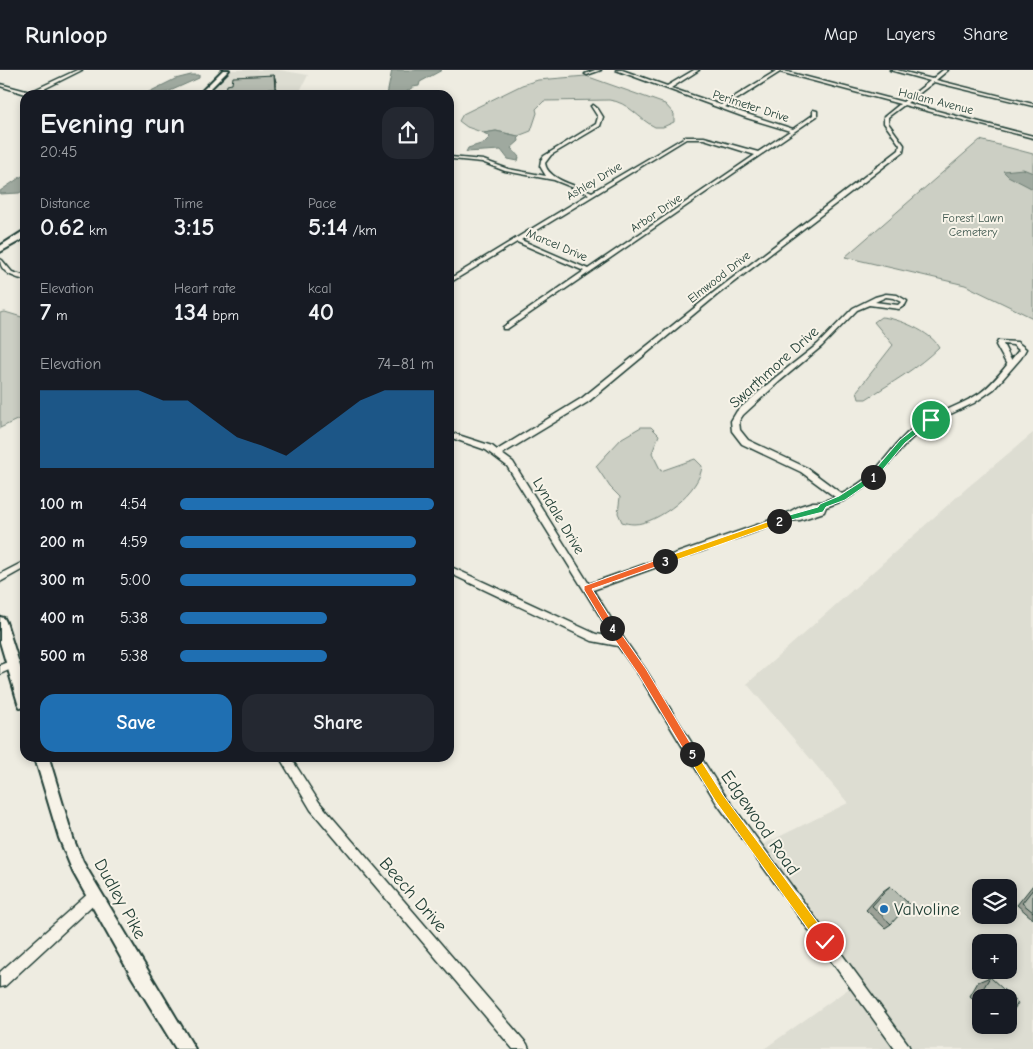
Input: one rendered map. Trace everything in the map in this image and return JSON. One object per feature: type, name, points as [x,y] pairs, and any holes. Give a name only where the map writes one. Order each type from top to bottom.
[{"type":"main road","points":[[207,90],[226,70]]},
{"type":"main road","points":[[0,250],[20,237]]},
{"type":"street","points":[[40,90],[80,70]]},
{"type":"street","points":[[587,74],[599,70]]},
{"type":"street","name":"Perimeter Drive","points":[[618,70],[721,107],[793,130]]},
{"type":"street","points":[[667,88],[697,70]]},
{"type":"street","points":[[892,70],[1033,105]]},
{"type":"street","points":[[902,103],[946,70]]},
{"type":"street","points":[[721,107],[777,71]]},
{"type":"street","name":"Hallam Avenue","points":[[777,71],[1033,137]]},
{"type":"street","points":[[0,85],[20,91]]},
{"type":"street","name":"Elmwood Drive","points":[[498,453],[585,400],[715,294],[901,151],[902,145],[885,120],[887,115],[902,103]]},
{"type":"street","points":[[555,180],[544,172],[543,160],[549,154],[598,125],[600,114],[593,106]]},
{"type":"street","name":"Arbor Drive","points":[[505,328],[815,115],[815,111]]},
{"type":"street","name":"Ashley Drive","points":[[454,276],[688,137],[704,138],[758,154]]},
{"type":"street","points":[[454,158],[483,161],[502,169],[555,180],[593,194]]},
{"type":"street","points":[[522,173],[542,166]]},
{"type":"street","name":"Marcel Drive","points":[[516,240],[588,271]]},
{"type":"street","points":[[0,261],[10,273],[20,276]]},
{"type":"street","name":"Swarthmore Drive","points":[[842,498],[804,470],[751,446],[738,435],[734,425],[740,413],[778,379],[820,346],[849,313],[868,303]]},
{"type":"street","points":[[587,588],[785,518],[821,510],[823,506],[842,498],[875,475],[903,441],[916,430],[942,413],[980,396],[1000,379],[1010,364]]},
{"type":"street","name":"Lyndale Drive","points":[[454,436],[477,443],[498,453],[518,474],[621,642]]},
{"type":"street","points":[[0,578],[20,567]]},
{"type":"street","points":[[454,571],[595,638],[621,642]]},
{"type":"street","points":[[0,622],[20,687]]},
{"type":"street","name":"Edgewood Road","points":[[621,642],[642,672],[720,798],[904,1049]]},
{"type":"street","points":[[0,670],[13,664]]},
{"type":"street","name":"Dudley Pike","points":[[43,762],[66,838],[78,867],[186,1049]]},
{"type":"street","name":"Beech Drive","points":[[288,762],[315,806],[522,1049]]},
{"type":"street","points":[[0,981],[94,896]]},
{"type":"shaded area","points":[[226,70],[279,70],[308,75],[300,90],[207,90]]},
{"type":"shaded area","points":[[392,70],[442,70],[420,82],[419,86],[409,90],[388,90]]},
{"type":"shaded area","points":[[199,75],[199,78],[172,90],[153,90],[175,79]]},
{"type":"shaded area","points":[[496,131],[518,136],[519,141],[511,148],[519,157],[518,161],[508,159],[501,150],[466,152],[468,148],[484,143],[490,137],[484,133]]},
{"type":"shaded area","points":[[1023,169],[1033,173],[1033,189],[1008,176],[1003,171]]},
{"type":"shaded area","points":[[20,177],[20,192],[0,194],[0,191]]},
{"type":"shaded area","points":[[1033,433],[1033,1049],[764,1049],[855,984],[756,848],[848,803],[747,684],[968,487]]},
{"type":"green space","points":[[586,76],[665,104],[674,114],[674,122],[663,127],[655,127],[628,107],[609,100],[544,101],[536,109],[537,113],[531,131],[518,136],[496,131],[484,133],[467,127],[459,121],[463,114],[522,85],[538,80]]},
{"type":"green space","name":"Forest Lawn Cemetery","points":[[980,140],[1033,154],[1033,318],[965,285],[845,257]]},
{"type":"green space","points":[[5,312],[20,316],[20,418],[0,428],[0,313]]},
{"type":"green space","points":[[881,317],[896,320],[922,331],[935,341],[939,347],[895,381],[866,399],[859,399],[857,391],[893,345],[874,322]]},
{"type":"green space","points":[[641,427],[651,427],[659,435],[652,453],[661,471],[695,459],[702,466],[700,475],[694,485],[677,504],[655,518],[631,524],[622,522],[618,513],[620,497],[610,487],[596,466],[622,438]]},
{"type":"building","points":[[274,75],[275,89],[226,90],[227,85],[232,84],[233,77]]},
{"type":"building","name":"Valvoline","points":[[890,886],[909,904],[891,924],[872,906]]},
{"type":"building","points":[[1033,889],[1033,912],[1022,903]]},
{"type":"building","points":[[989,979],[992,979],[1003,989],[983,989]]},
{"type":"place","name":"Valvoline","points":[[884,909]]},
{"type":"route","points":[[825,942],[720,798],[642,672],[587,588],[785,518],[821,510],[823,506],[842,498],[875,475],[903,441],[931,420]]}]
